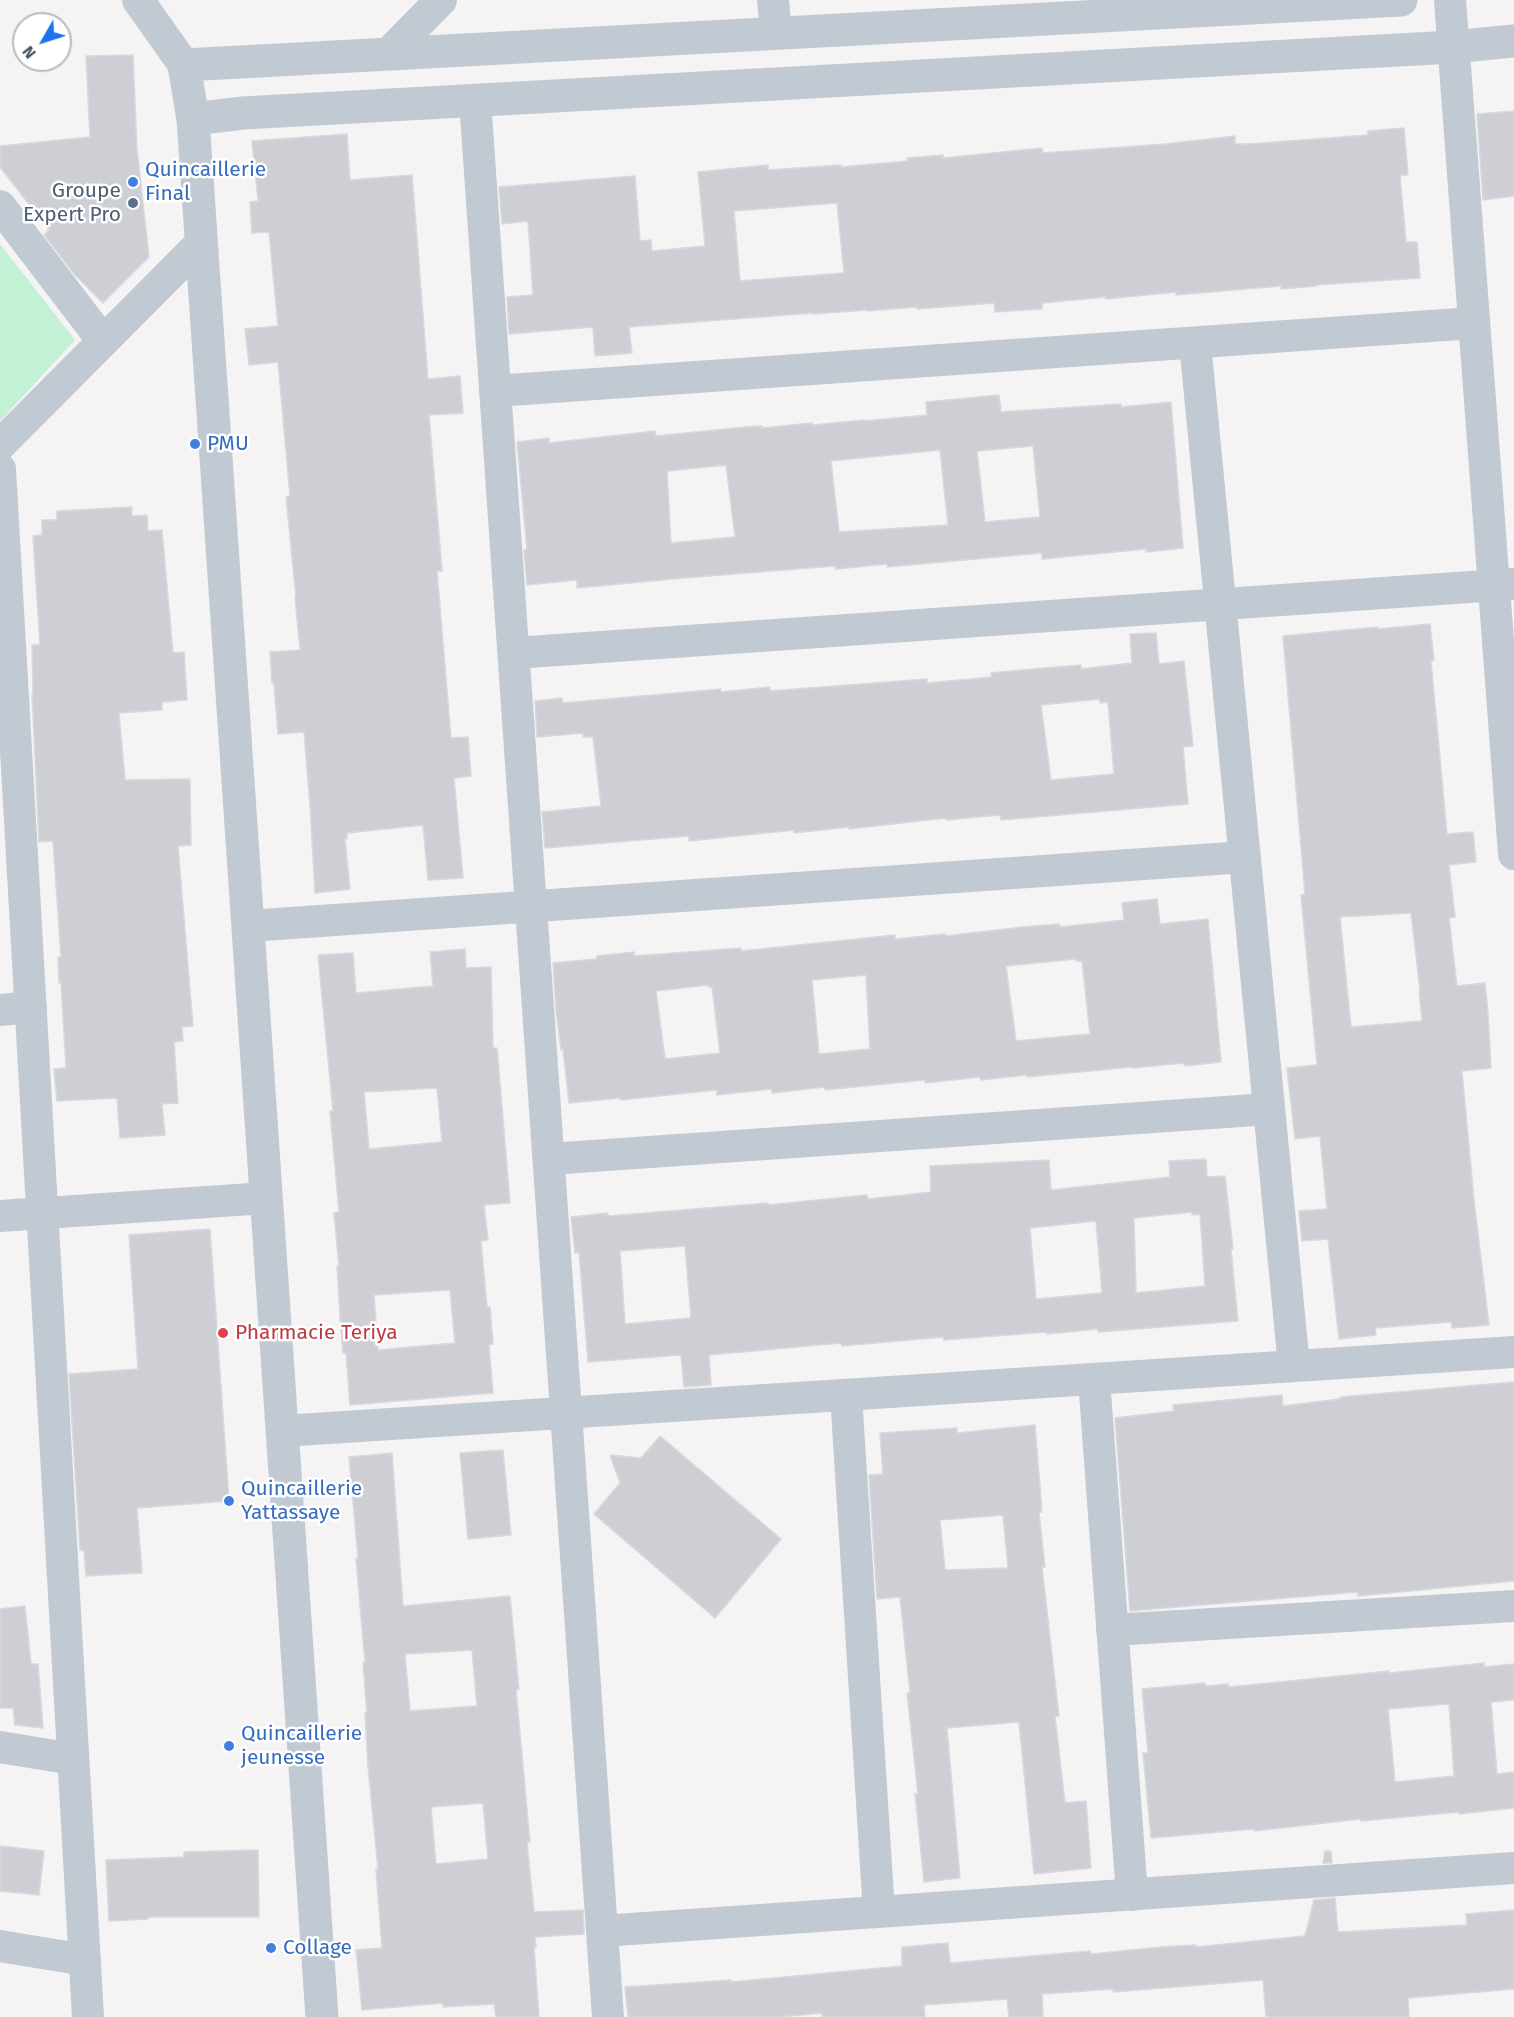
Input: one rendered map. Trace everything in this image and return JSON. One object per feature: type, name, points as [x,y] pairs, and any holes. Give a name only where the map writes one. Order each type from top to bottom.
[{"type":"street","points":[[138,0],[184,65],[193,119],[322,2017]]},
{"type":"street","points":[[388,54],[441,0]]},
{"type":"street","points":[[773,0],[776,33]]},
{"type":"street","points":[[184,65],[1401,0]]},
{"type":"street","points":[[1450,0],[1474,323],[1504,585],[1514,854]]},
{"type":"street","points":[[193,119],[243,113],[1454,47],[1514,41]]},
{"type":"street","points":[[475,100],[608,2017]]},
{"type":"street","points":[[0,206],[104,342]]},
{"type":"street","points":[[0,445],[201,243]]},
{"type":"street","points":[[495,391],[1474,323]]},
{"type":"street","points":[[1195,343],[1294,1366]]},
{"type":"street","points":[[0,469],[9,800],[31,1007],[88,2017]]},
{"type":"street","points":[[514,653],[1504,585]]},
{"type":"street","points":[[248,926],[1245,857]]},
{"type":"street","points":[[0,1010],[31,1007]]},
{"type":"street","points":[[549,1159],[1269,1109]]},
{"type":"street","points":[[0,1216],[266,1198]]},
{"type":"street","points":[[282,1431],[1514,1352]]},
{"type":"street","points":[[1094,1379],[1132,1895]]},
{"type":"street","points":[[846,1395],[879,1912]]},
{"type":"street","points":[[1112,1630],[1514,1606]]},
{"type":"street","points":[[0,1747],[73,1759]]},
{"type":"street","points":[[602,1931],[1514,1868]]},
{"type":"street","points":[[0,1946],[84,1960]]},
{"type":"green space","points":[[0,244],[75,340],[0,421]]},
{"type":"building","points":[[133,55],[137,149],[149,257],[103,303],[75,275],[44,235],[49,230],[0,167],[0,146],[90,137],[86,56]]},
{"type":"building","points":[[1514,111],[1514,196],[1483,200],[1477,114]]},
{"type":"building","points":[[1404,128],[1408,175],[1400,175],[1406,242],[1417,242],[1420,278],[1281,289],[1281,286],[1176,295],[1176,292],[1106,299],[1106,297],[1042,303],[1042,309],[995,312],[994,303],[813,313],[629,327],[632,353],[595,356],[593,327],[509,334],[507,297],[533,295],[528,221],[502,224],[499,187],[635,176],[640,241],[651,240],[652,251],[705,246],[698,172],[768,165],[768,170],[841,165],[841,167],[908,161],[907,158],[943,155],[943,158],[1042,148],[1043,153],[1235,136],[1235,144],[1249,144],[1368,135],[1368,131]],"holes":[[[837,203],[844,273],[740,281],[734,211]]]},
{"type":"building","points":[[347,134],[350,180],[412,175],[428,379],[460,376],[463,413],[429,415],[442,571],[437,571],[451,738],[468,737],[471,776],[454,778],[463,878],[428,880],[423,825],[347,833],[347,839],[345,839],[350,889],[315,893],[304,732],[278,734],[274,683],[272,683],[270,652],[300,650],[286,497],[290,496],[278,362],[249,365],[245,329],[278,326],[269,232],[252,233],[250,202],[258,201],[252,141]]},
{"type":"building","points":[[999,395],[1001,412],[1121,404],[1121,407],[1171,402],[1183,548],[1146,552],[1146,549],[1042,559],[1042,553],[887,567],[887,564],[836,569],[835,566],[577,588],[577,580],[527,585],[524,550],[527,549],[517,442],[549,438],[549,443],[655,431],[656,436],[745,427],[762,426],[762,428],[812,423],[812,425],[927,415],[926,402]],"holes":[[[1033,446],[1040,517],[985,522],[977,451]],[[940,450],[948,525],[839,532],[831,461]],[[726,465],[735,537],[671,543],[667,471]]]},
{"type":"building","points":[[132,507],[132,516],[147,515],[148,531],[162,530],[173,653],[184,652],[187,700],[162,702],[162,710],[119,713],[125,780],[190,779],[191,845],[178,846],[193,1026],[182,1027],[183,1041],[174,1042],[178,1103],[162,1104],[165,1135],[120,1138],[117,1098],[57,1101],[54,1069],[66,1068],[61,982],[59,983],[58,957],[61,957],[53,841],[39,842],[32,645],[40,645],[33,536],[42,535],[42,520],[57,520],[57,511]]},
{"type":"building","points":[[1430,624],[1434,660],[1431,661],[1447,834],[1473,832],[1476,862],[1449,865],[1455,917],[1449,918],[1457,986],[1485,983],[1491,1068],[1462,1071],[1489,1325],[1452,1328],[1451,1322],[1375,1328],[1376,1335],[1339,1339],[1328,1239],[1302,1241],[1299,1211],[1327,1209],[1320,1136],[1295,1139],[1287,1068],[1317,1065],[1301,895],[1305,894],[1283,636],[1377,627],[1377,629]],"holes":[[[1411,913],[1422,1021],[1351,1027],[1340,917]]]},
{"type":"building","points":[[1156,633],[1159,664],[1184,661],[1193,746],[1183,747],[1188,804],[1001,820],[1000,815],[946,820],[946,818],[849,829],[849,827],[794,833],[794,830],[689,841],[689,836],[545,848],[542,812],[601,806],[593,737],[583,737],[583,733],[537,737],[535,701],[562,698],[563,703],[721,689],[721,692],[770,687],[770,691],[927,679],[927,683],[992,677],[991,673],[1044,668],[1081,665],[1081,669],[1132,663],[1130,634]],"holes":[[[1100,699],[1100,703],[1108,702],[1114,774],[1051,780],[1041,705]]]},
{"type":"building","points":[[1157,899],[1160,924],[1208,919],[1221,1062],[981,1080],[980,1077],[925,1083],[925,1080],[772,1093],[772,1089],[717,1095],[717,1090],[569,1103],[556,1011],[553,963],[597,959],[597,956],[634,952],[634,956],[741,948],[741,951],[895,935],[895,939],[1059,924],[1060,927],[1124,920],[1122,903]],"holes":[[[1076,959],[1076,961],[1082,961],[1090,1034],[1016,1041],[1006,966]],[[866,975],[870,1049],[819,1054],[812,980]],[[708,985],[712,987],[720,1053],[665,1059],[656,991]]]},
{"type":"building","points":[[465,949],[466,968],[491,967],[493,1048],[497,1048],[510,1203],[484,1205],[488,1240],[481,1241],[493,1344],[489,1345],[493,1393],[350,1405],[346,1353],[343,1353],[337,1266],[339,1266],[334,1213],[339,1212],[330,1111],[333,1111],[318,955],[353,953],[356,993],[433,986],[430,952]],"holes":[[[437,1088],[442,1142],[369,1149],[364,1092]],[[450,1290],[455,1343],[378,1350],[374,1295]]]},
{"type":"building","points":[[1206,1159],[1207,1177],[1225,1176],[1238,1321],[1098,1332],[1098,1329],[944,1340],[943,1337],[842,1346],[841,1343],[709,1355],[711,1385],[684,1387],[681,1355],[588,1362],[579,1252],[575,1253],[571,1217],[768,1203],[768,1205],[867,1195],[868,1199],[931,1192],[930,1166],[1049,1160],[1051,1190],[1170,1177],[1169,1161]],"holes":[[[1192,1212],[1192,1215],[1200,1214],[1205,1286],[1136,1293],[1134,1218]],[[1096,1221],[1102,1293],[1036,1299],[1030,1228]],[[685,1246],[691,1318],[625,1324],[620,1251]]]},
{"type":"building","points":[[210,1229],[229,1501],[137,1508],[142,1573],[86,1576],[84,1551],[80,1550],[69,1374],[138,1369],[129,1235]]},
{"type":"building","points":[[1514,1382],[1514,1581],[1358,1596],[1358,1592],[1130,1611],[1115,1418],[1174,1411],[1173,1405],[1282,1395],[1283,1406],[1340,1399],[1340,1397]]},
{"type":"building","points":[[1035,1425],[1042,1512],[1039,1512],[1045,1567],[1042,1567],[1059,1716],[1055,1716],[1065,1803],[1086,1801],[1091,1868],[1034,1874],[1019,1722],[947,1728],[960,1878],[924,1882],[915,1794],[918,1794],[907,1693],[910,1693],[900,1597],[877,1599],[869,1475],[883,1474],[880,1433],[957,1428],[957,1433]],"holes":[[[1003,1515],[1008,1568],[945,1570],[940,1520]]]},
{"type":"building","points":[[660,1436],[781,1539],[715,1618],[594,1514],[620,1483],[610,1455],[641,1458]]},
{"type":"building","points":[[503,1450],[511,1535],[468,1539],[460,1453]]},
{"type":"building","points":[[392,1453],[403,1606],[510,1596],[519,1689],[516,1690],[534,1912],[583,1910],[584,1934],[535,1937],[539,2017],[496,2017],[494,2004],[443,2007],[443,2003],[362,2010],[356,1950],[382,1948],[376,1869],[378,1869],[368,1766],[363,1663],[365,1663],[356,1558],[358,1558],[349,1457]],"holes":[[[472,1650],[477,1706],[410,1711],[405,1654]],[[483,1803],[488,1859],[436,1864],[431,1807]]]},
{"type":"building","points":[[25,1606],[31,1664],[38,1664],[43,1728],[15,1725],[13,1708],[0,1708],[0,1609]]},
{"type":"building","points":[[1484,1663],[1484,1667],[1514,1664],[1514,1700],[1491,1702],[1497,1774],[1514,1772],[1514,1808],[1151,1838],[1143,1753],[1148,1753],[1142,1689],[1205,1683],[1206,1686],[1228,1684],[1229,1687],[1389,1671],[1389,1673]],"holes":[[[1449,1704],[1454,1776],[1395,1782],[1388,1709]]]},
{"type":"building","points":[[0,1846],[44,1851],[39,1895],[0,1891]]},
{"type":"building","points":[[258,1850],[259,1917],[148,1917],[148,1919],[109,1921],[106,1860],[184,1857],[184,1852]]},
{"type":"building","points":[[1325,1851],[1331,1851],[1332,1863],[1323,1863]]},
{"type":"building","points":[[1335,1898],[1338,1932],[1467,1925],[1466,1914],[1514,1910],[1514,1989],[1408,1998],[1409,2017],[1266,2017],[1263,1980],[1113,1992],[1113,1989],[1042,1994],[1043,2017],[1009,2017],[1007,1999],[924,2005],[925,2017],[822,2017],[822,2013],[778,2017],[628,2017],[625,1987],[731,1980],[731,1982],[902,1966],[902,1947],[948,1943],[950,1963],[1090,1951],[1091,1954],[1161,1947],[1196,1945],[1196,1947],[1305,1936],[1314,1900]]},
{"type":"place","name":"Quincaillerie Final","points":[[133,182]]},
{"type":"place","name":"Groupe Expert Pro","points":[[133,203]]},
{"type":"place","name":"PMU","points":[[195,444]]},
{"type":"place","name":"Pharmacie Teriya","points":[[223,1333]]},
{"type":"place","name":"Quincaillerie Yattassaye","points":[[229,1501]]},
{"type":"place","name":"Quincaillerie jeunesse","points":[[229,1746]]},
{"type":"place","name":"Collage","points":[[271,1948]]}]
